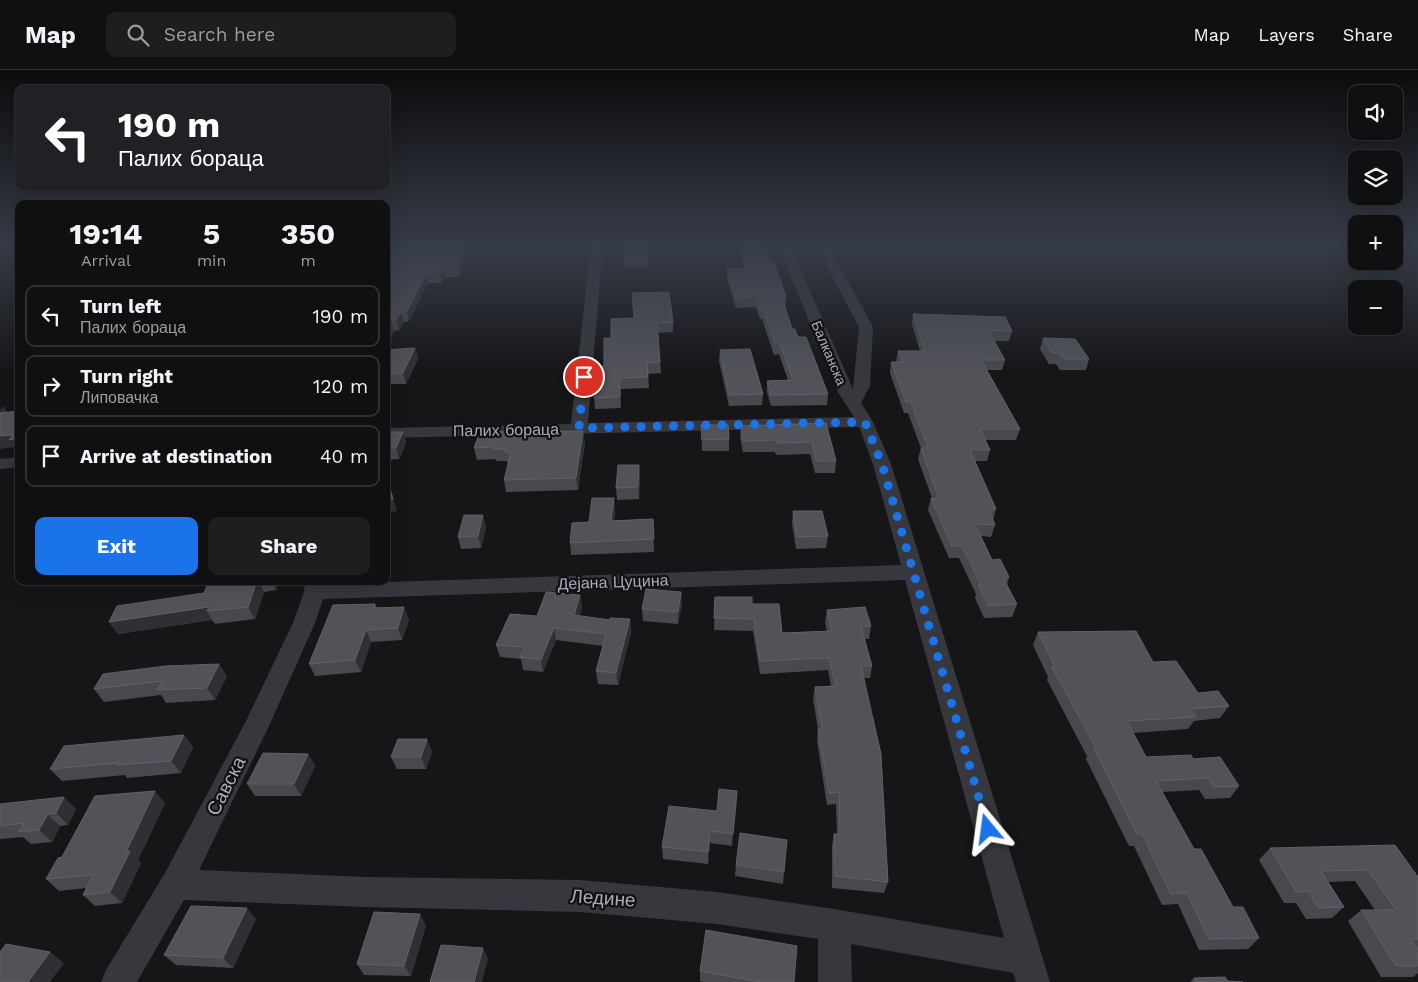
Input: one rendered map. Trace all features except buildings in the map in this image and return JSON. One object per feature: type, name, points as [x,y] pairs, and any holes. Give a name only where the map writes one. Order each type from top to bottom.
[{"type":"street","points":[[579,428],[592,288]]},
{"type":"street","name":"Балканска","points":[[802,288],[846,392],[859,413],[882,464],[1029,970]]},
{"type":"street","name":"Балканска","points":[[845,288],[866,327],[859,413]]},
{"type":"street","name":"Палих бораца","points":[[390,433],[579,428],[859,413]]},
{"type":"street","points":[[0,464],[15,462]]},
{"type":"street","name":"Дејана Цуцина","points":[[390,584],[912,572]]},
{"type":"street","name":"Дејана Цуцина","points":[[315,586],[358,585]]},
{"type":"street","name":"Савска","points":[[118,982],[176,884],[261,717],[294,646],[315,586]]},
{"type":"street","name":"Ледине","points":[[176,884],[367,892],[580,896],[718,908],[834,925],[1029,970]]},
{"type":"street","points":[[834,925],[835,982]]},
{"type":"route","points":[[584,377],[579,428],[865,422],[882,464],[988,829]]}]
